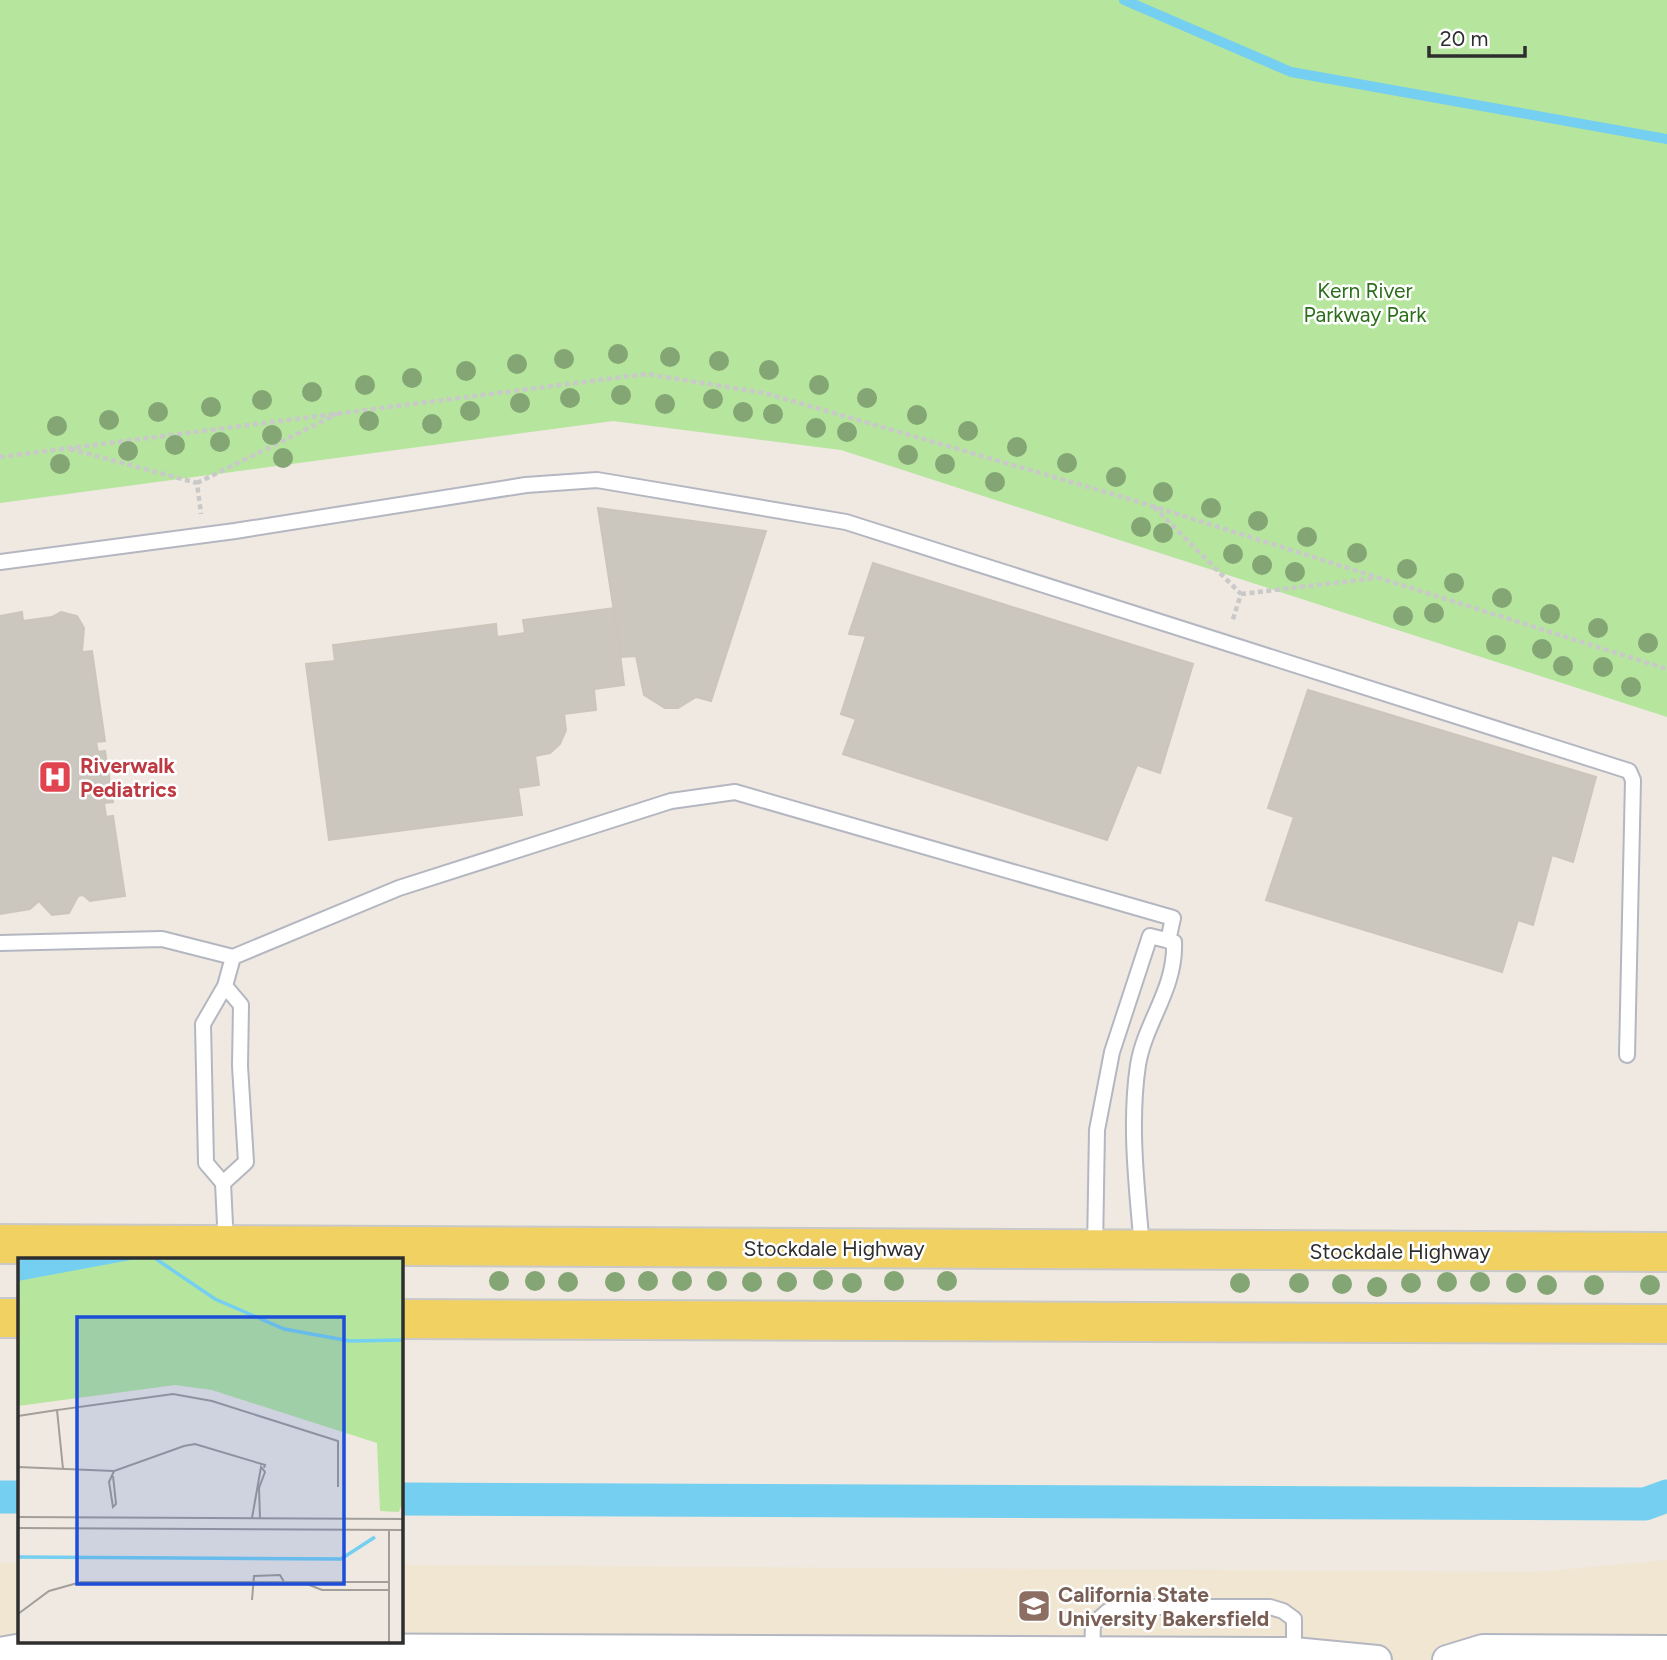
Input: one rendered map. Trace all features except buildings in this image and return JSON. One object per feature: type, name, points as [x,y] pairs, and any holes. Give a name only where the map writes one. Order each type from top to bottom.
[{"type":"main road","name":"Stockdale Highway","points":[[0,1244],[1667,1252]]},
{"type":"main road","points":[[0,1318],[18,1318]]},
{"type":"main road","points":[[402,1319],[1667,1324]]},
{"type":"street","points":[[0,1652],[28,1647],[1092,1657],[1294,1652],[1377,1660]]},
{"type":"street","points":[[1447,1660],[1483,1649],[1667,1650]]},
{"type":"lane","points":[[0,562],[248,529],[526,485],[597,480],[846,522],[1629,771],[1633,780],[1627,1055]]},
{"type":"lane","points":[[0,943],[162,939],[233,957],[399,888],[671,801],[735,792],[1173,918],[1168,941]]},
{"type":"lane","points":[[1095,1249],[1097,1130],[1112,1052],[1150,936],[1174,942],[1175,966],[1138,1063],[1134,1144],[1142,1249]]},
{"type":"lane","points":[[226,1245],[223,1183],[206,1164],[203,1024],[225,986],[233,957]]},
{"type":"lane","points":[[223,1183],[246,1162],[240,1066],[241,1005],[225,986]]},
{"type":"lane","points":[[1092,1657],[1093,1624],[1108,1611],[1126,1607],[1270,1607],[1283,1611],[1294,1619],[1294,1652]]},
{"type":"path","points":[[0,457],[646,374],[765,393],[1154,507],[1667,669]]},
{"type":"path","points":[[66,448],[197,483],[340,412]]},
{"type":"path","points":[[197,483],[201,514]]},
{"type":"path","points":[[1154,507],[1241,594]]},
{"type":"path","points":[[1241,594],[1377,578]]},
{"type":"path","points":[[1231,623],[1241,594]]},
{"type":"shaded area","name":"California State University Bakersfield","points":[[1667,1560],[1667,1660],[0,1660],[0,1563],[18,1563],[18,1642],[402,1642],[402,1565],[1536,1572]]},
{"type":"green space","name":"Kern River Parkway Park","points":[[0,0],[1667,0],[1667,717],[841,450],[613,421],[0,503]]},
{"type":"waterway","points":[[1124,0],[1291,72],[1667,139]]},
{"type":"waterway","points":[[402,1499],[1645,1504],[1667,1496]]},
{"type":"waterway","points":[[0,1497],[18,1497]]},
{"type":"place","name":"Riverwalk Pediatrics","points":[[55,777]]},
{"type":"place","name":"California State University Bakersfield","points":[[1034,1606]]}]
